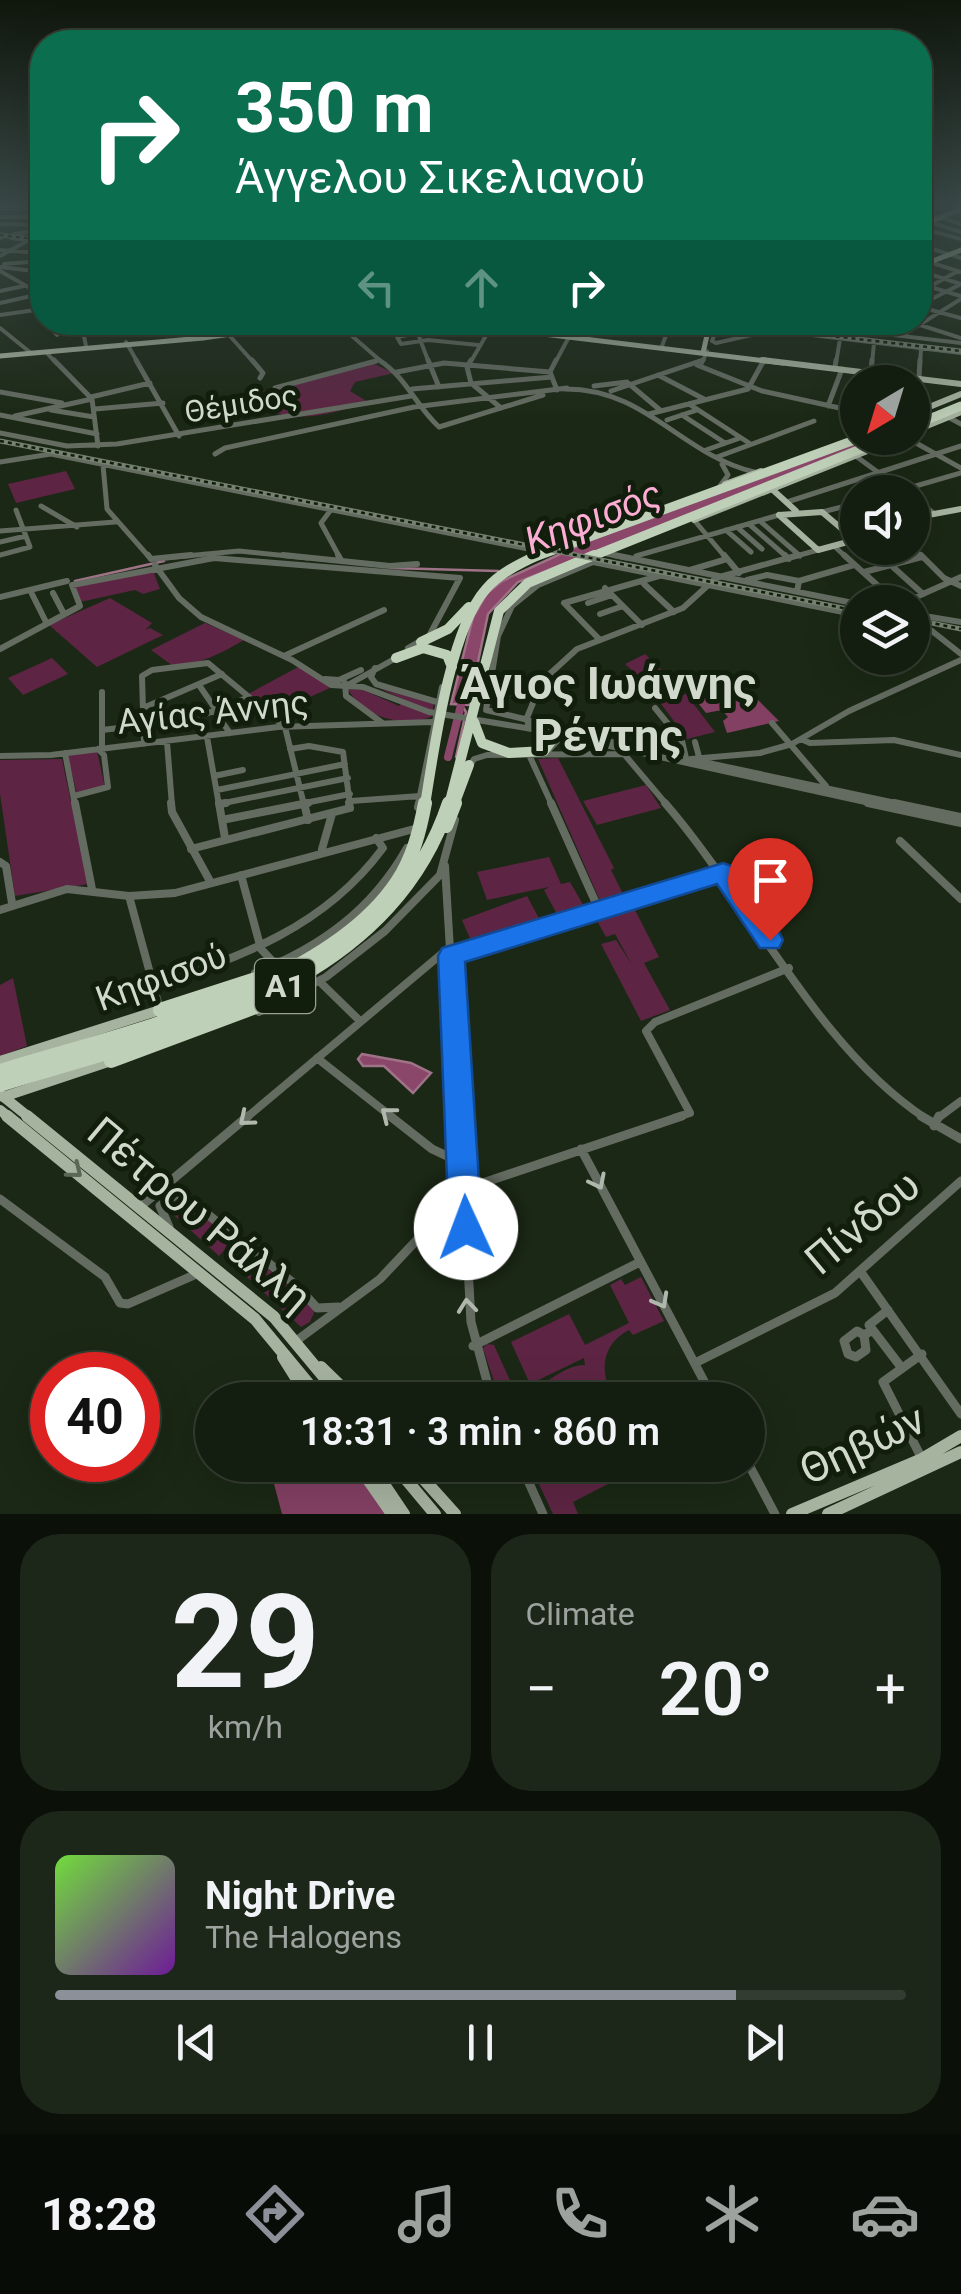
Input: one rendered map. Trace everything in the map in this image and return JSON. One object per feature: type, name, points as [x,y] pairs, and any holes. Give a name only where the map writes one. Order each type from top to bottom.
[{"type":"highway","points":[[930,416],[961,403]]},
{"type":"highway","points":[[836,443],[840,442]]},
{"type":"highway","name":"Α1","points":[[1,1064],[249,990],[313,958],[381,902],[414,853],[424,822],[433,755],[452,672],[470,614],[480,596],[511,568],[546,552],[840,443]]},
{"type":"highway","points":[[517,591],[540,577],[850,455]]},
{"type":"highway","points":[[822,467],[853,458]]},
{"type":"highway","points":[[719,488],[766,469]]},
{"type":"highway","points":[[694,520],[711,508]]},
{"type":"highway","points":[[566,546],[578,537]]},
{"type":"highway","points":[[517,591],[608,554]]},
{"type":"highway","name":"Α1","points":[[1,1096],[154,1019],[267,995],[333,960],[392,908],[428,852],[473,718],[496,618],[517,591]]},
{"type":"highway","points":[[421,642],[480,596]]},
{"type":"highway","points":[[396,658],[418,648],[432,648],[449,657],[452,672]]},
{"type":"highway","points":[[473,718],[478,739],[494,750],[538,753],[558,735],[533,726]]},
{"type":"highway","points":[[392,908],[426,871],[469,765]]},
{"type":"highway","points":[[111,1062],[269,1002],[333,960]]},
{"type":"main road","points":[[31,352],[193,335]]},
{"type":"main road","points":[[0,355],[229,335]]},
{"type":"main road","points":[[561,335],[705,348]]},
{"type":"main road","points":[[705,348],[708,335]]},
{"type":"main road","points":[[569,336],[705,348],[840,368]]},
{"type":"main road","points":[[930,378],[961,383]]},
{"type":"main road","points":[[930,379],[961,383]]},
{"type":"main road","points":[[930,425],[948,418],[961,403]]},
{"type":"main road","points":[[930,411],[942,418],[930,425]]},
{"type":"main road","points":[[578,537],[836,443]]},
{"type":"main road","points":[[608,554],[860,455]]},
{"type":"main road","points":[[773,490],[804,516],[822,512],[840,527]]},
{"type":"main road","points":[[930,515],[961,509]]},
{"type":"main road","points":[[778,515],[796,510]]},
{"type":"main road","points":[[778,515],[818,550],[840,544]]},
{"type":"main road","name":"Κηφισού","points":[[1,1064],[32,1050],[154,1019]]},
{"type":"main road","name":"Κηφισού","points":[[1,1096],[111,1062]]},
{"type":"main road","points":[[24,1112],[20,1101],[28,1089]]},
{"type":"main road","name":"Πέτρου Ράλλη","points":[[1,1096],[301,1338],[308,1356],[329,1382]]},
{"type":"main road","name":"Πέτρου Ράλλη","points":[[1,1096],[266,1329],[308,1382]]},
{"type":"main road","points":[[266,1329],[299,1382]]},
{"type":"main road","points":[[308,1356],[336,1382]]},
{"type":"main road","name":"Θηβών","points":[[792,1514],[922,1459],[961,1436]]},
{"type":"main road","name":"Θηβών","points":[[828,1514],[961,1452]]},
{"type":"main road","points":[[370,1482],[392,1514]]},
{"type":"main road","points":[[383,1482],[404,1514]]},
{"type":"main road","points":[[408,1482],[435,1514]]},
{"type":"main road","points":[[426,1482],[454,1514]]},
{"type":"street","points":[[11,278],[30,288]]},
{"type":"street","points":[[932,300],[961,283]]},
{"type":"street","points":[[0,291],[25,285]]},
{"type":"street","points":[[932,287],[961,297]]},
{"type":"street","points":[[0,303],[30,296]]},
{"type":"street","points":[[932,317],[961,297]]},
{"type":"street","points":[[951,305],[960,314]]},
{"type":"street","points":[[932,310],[960,314]]},
{"type":"street","points":[[0,316],[30,311]]},
{"type":"street","points":[[0,328],[31,352]]},
{"type":"street","points":[[932,330],[959,341]]},
{"type":"street","points":[[84,335],[86,346]]},
{"type":"street","points":[[229,335],[263,373],[260,378]]},
{"type":"street","points":[[350,335],[378,361],[397,372],[418,407],[442,430],[557,390]]},
{"type":"street","points":[[408,335],[397,337],[401,344],[422,341],[478,345]]},
{"type":"street","points":[[419,335],[439,386]]},
{"type":"street","points":[[485,335],[470,365],[474,384],[504,408]]},
{"type":"street","points":[[470,365],[486,335]]},
{"type":"street","points":[[610,340],[612,335]]},
{"type":"street","points":[[662,346],[666,335]]},
{"type":"street","points":[[713,335],[715,343],[749,335]]},
{"type":"street","points":[[809,335],[961,354]]},
{"type":"street","points":[[890,335],[959,341]]},
{"type":"street","points":[[557,390],[551,375],[569,336]]},
{"type":"street","points":[[840,339],[840,365]]},
{"type":"street","points":[[126,343],[164,402],[180,436]]},
{"type":"street","points":[[871,365],[874,343]]},
{"type":"street","points":[[608,392],[704,362],[705,348]]},
{"type":"street","points":[[659,375],[700,362],[705,348]]},
{"type":"street","points":[[920,365],[921,349]]},
{"type":"street","points":[[46,352],[92,398],[98,446]]},
{"type":"street","points":[[649,414],[750,387],[765,359]]},
{"type":"street","points":[[275,388],[378,361]]},
{"type":"street","points":[[397,372],[433,364],[551,375]]},
{"type":"street","points":[[697,365],[750,387],[840,409]]},
{"type":"street","points":[[828,406],[840,368]]},
{"type":"street","name":"Θέμιδος","points":[[76,446],[180,436],[439,386],[551,375]]},
{"type":"street","points":[[659,375],[706,400]]},
{"type":"street","points":[[9,417],[150,383]]},
{"type":"street","points":[[504,408],[568,390],[619,391],[631,383]]},
{"type":"street","points":[[215,454],[226,448],[418,407],[567,388],[631,383],[662,411]]},
{"type":"street","points":[[583,387],[608,392],[724,465],[728,475],[719,488]]},
{"type":"street","points":[[619,391],[708,449],[741,438]]},
{"type":"street","points":[[0,392],[68,404]]},
{"type":"street","points":[[95,409],[164,402]]},
{"type":"street","points":[[688,404],[750,444]]},
{"type":"street","points":[[46,409],[94,417]]},
{"type":"street","points":[[698,410],[667,420],[738,470],[755,472]]},
{"type":"street","points":[[682,415],[725,444]]},
{"type":"street","points":[[0,417],[97,434]]},
{"type":"street","points":[[948,418],[961,424]]},
{"type":"street","points":[[717,457],[814,421]]},
{"type":"street","points":[[0,432],[76,446]]},
{"type":"street","points":[[930,445],[961,471]]},
{"type":"street","points":[[0,462],[53,454],[76,446]]},
{"type":"street","points":[[787,502],[959,449]]},
{"type":"street","points":[[53,454],[546,552]]},
{"type":"street","points":[[853,458],[880,474]]},
{"type":"street","points":[[103,465],[105,504],[115,522],[199,616],[320,677],[370,685],[402,702]]},
{"type":"street","points":[[930,482],[961,471]]},
{"type":"street","points":[[41,506],[78,528]]},
{"type":"street","points":[[822,512],[840,507]]},
{"type":"street","points":[[0,555],[30,547],[16,510]]},
{"type":"street","points":[[331,510],[321,524],[341,561]]},
{"type":"street","points":[[930,511],[935,514]]},
{"type":"street","points":[[635,556],[778,515]]},
{"type":"street","points":[[694,520],[746,581]]},
{"type":"street","points":[[759,520],[800,556]]},
{"type":"street","points":[[0,531],[24,533],[115,522]]},
{"type":"street","points":[[748,524],[789,558]]},
{"type":"street","points":[[737,527],[762,548]]},
{"type":"street","points":[[726,530],[750,552]]},
{"type":"street","points":[[0,542],[24,533]]},
{"type":"street","points":[[834,546],[840,552]]},
{"type":"street","points":[[496,698],[542,681],[574,651],[690,604],[706,584],[720,576],[818,550]]},
{"type":"street","points":[[214,554],[461,579],[440,629]]},
{"type":"street","points":[[0,649],[80,606],[72,584],[153,562],[214,554],[417,564]]},
{"type":"street","points":[[608,554],[635,556],[840,600]]},
{"type":"street","points":[[689,570],[727,559]]},
{"type":"street","points":[[533,726],[486,708],[498,636],[515,602],[540,583],[592,562],[840,611]]},
{"type":"street","points":[[930,564],[950,582],[961,586]]},
{"type":"street","points":[[746,581],[767,575],[799,581],[854,565],[877,585]]},
{"type":"street","points":[[863,573],[895,565]]},
{"type":"street","points":[[892,566],[913,585]]},
{"type":"street","points":[[600,640],[564,603],[605,588],[643,583],[660,574]]},
{"type":"street","points":[[930,591],[961,577]]},
{"type":"street","points":[[0,597],[67,581]]},
{"type":"street","points":[[797,592],[799,581]]},
{"type":"street","points":[[643,583],[674,612]]},
{"type":"street","points":[[605,588],[642,625]]},
{"type":"street","points":[[53,592],[64,614]]},
{"type":"street","points":[[32,594],[46,622]]},
{"type":"street","points":[[588,603],[612,595]]},
{"type":"street","points":[[600,614],[622,606]]},
{"type":"street","points":[[284,656],[384,610]]},
{"type":"street","points":[[930,617],[961,622]]},
{"type":"street","points":[[558,735],[652,756],[692,760],[760,753],[792,744],[961,657],[930,630]]},
{"type":"street","points":[[347,682],[421,642]]},
{"type":"street","name":"Κηφισού","points":[[154,1019],[327,938],[363,909],[393,873],[414,829],[432,722],[447,666],[444,658],[422,651],[396,658]]},
{"type":"street","points":[[347,682],[396,658]]},
{"type":"street","points":[[144,744],[141,682],[152,670],[205,663],[285,726],[308,820]]},
{"type":"street","points":[[376,666],[371,676],[380,686],[437,702]]},
{"type":"street","points":[[367,671],[364,678],[370,685]]},
{"type":"street","points":[[142,708],[222,674]]},
{"type":"street","points":[[320,677],[347,682],[402,702],[606,741],[625,750],[723,872],[872,1080],[934,1126],[961,1139]]},
{"type":"street","points":[[533,726],[542,681]]},
{"type":"street","points":[[347,682],[348,698],[382,724]]},
{"type":"street","points":[[199,685],[230,734]]},
{"type":"street","points":[[74,796],[108,788],[100,749],[102,692]]},
{"type":"street","points":[[188,721],[249,697]]},
{"type":"street","points":[[656,708],[692,760]]},
{"type":"street","points":[[102,730],[179,721]]},
{"type":"street","name":"Αγίας Άννης","points":[[0,756],[65,753],[285,726],[432,722]]},
{"type":"street","points":[[772,723],[830,792]]},
{"type":"street","points":[[558,735],[606,741]]},
{"type":"street","points":[[542,756],[558,735]]},
{"type":"street","points":[[207,737],[226,838]]},
{"type":"street","points":[[801,739],[810,743],[894,740],[961,756]]},
{"type":"street","points":[[167,742],[171,809],[212,883]]},
{"type":"street","points":[[692,760],[695,742]]},
{"type":"street","points":[[290,749],[338,750],[346,764],[350,801]]},
{"type":"street","points":[[469,765],[486,754],[530,757],[625,750],[692,760],[961,820]]},
{"type":"street","points":[[65,753],[92,889]]},
{"type":"street","points":[[530,757],[599,910]]},
{"type":"street","points":[[217,790],[346,764]]},
{"type":"street","name":"Κηφισού","points":[[111,1062],[238,1020],[319,981],[385,932],[441,873],[469,765]]},
{"type":"street","points":[[214,776],[243,770]]},
{"type":"street","points":[[219,804],[348,778]]},
{"type":"street","points":[[222,820],[304,803],[420,796]]},
{"type":"street","points":[[191,849],[332,814],[350,801]]},
{"type":"street","points":[[322,850],[332,814]]},
{"type":"street","points":[[0,910],[52,891],[92,889],[129,896],[166,894],[322,850],[414,829]]},
{"type":"street","points":[[152,991],[260,949],[307,925],[348,892],[383,850],[376,838]]},
{"type":"street","points":[[900,841],[961,899]]},
{"type":"street","points":[[445,851],[464,1238],[473,1346],[486,1382]]},
{"type":"street","points":[[0,862],[6,866],[12,904]]},
{"type":"street","points":[[170,1232],[160,1206],[175,1189],[360,1020],[451,951],[723,872]]},
{"type":"street","points":[[242,875],[260,949],[276,965]]},
{"type":"street","points":[[432,880],[446,890]]},
{"type":"street","points":[[129,896],[152,991],[154,1019]]},
{"type":"street","points":[[301,1338],[385,1275],[464,1190],[690,1112],[644,1036],[653,1024],[789,968]]},
{"type":"street","points":[[319,981],[360,1020]]},
{"type":"street","points":[[152,991],[154,1019]]},
{"type":"street","points":[[317,1058],[432,1149],[462,1163]]},
{"type":"street","points":[[934,1126],[939,1116],[961,1101]]},
{"type":"street","points":[[581,1149],[705,1382]]},
{"type":"street","name":"Πίνδου","points":[[695,1363],[835,1293],[961,1181]]},
{"type":"street","points":[[140,1207],[175,1189]]},
{"type":"street","points":[[175,1189],[297,1286],[317,1308],[318,1318],[301,1338]]},
{"type":"street","points":[[0,1199],[96,1270],[120,1304],[128,1304],[199,1272]]},
{"type":"street","points":[[442,1214],[458,1214],[464,1238]]},
{"type":"street","points":[[473,1346],[640,1262]]},
{"type":"street","points":[[860,1271],[961,1414]]},
{"type":"street","points":[[317,1308],[339,1307]]},
{"type":"street","points":[[888,1310],[869,1325],[868,1332],[901,1367]]},
{"type":"street","points":[[922,1354],[887,1376],[883,1388],[922,1459]]},
{"type":"street","points":[[530,1482],[544,1514]]},
{"type":"street","points":[[758,1482],[774,1514]]},
{"type":"shaded area","points":[[372,363],[394,373],[355,382],[350,391],[368,402],[327,414],[297,417],[270,411],[259,403],[258,393],[263,391]]},
{"type":"shaded area","points":[[840,448],[840,455],[518,582],[488,614],[469,705],[451,704],[473,617],[487,593],[502,581],[595,538]]},
{"type":"shaded area","points":[[66,471],[75,489],[16,503],[8,484]]},
{"type":"shaded area","points":[[152,568],[160,589],[143,594],[135,590],[80,602],[73,586]]},
{"type":"shaded area","points":[[110,598],[152,623],[145,630],[150,628],[163,635],[97,667],[49,625]]},
{"type":"shaded area","points":[[205,623],[244,640],[210,658],[173,666],[151,650]]},
{"type":"shaded area","points":[[645,654],[683,691],[665,699],[686,694],[715,732],[687,739],[659,701],[663,699],[625,664]]},
{"type":"shaded area","points":[[52,658],[68,674],[23,695],[8,678]]},
{"type":"shaded area","points":[[300,666],[330,688],[272,714],[248,694]]},
{"type":"shaded area","points":[[742,684],[779,721],[727,733],[723,721],[728,717],[722,710],[706,713],[695,699]]},
{"type":"shaded area","points":[[379,688],[434,704],[431,717],[408,721],[384,718],[363,707],[348,689],[363,690],[399,706],[404,700]]},
{"type":"shaded area","points":[[97,751],[105,787],[77,794],[67,754]]},
{"type":"shaded area","points":[[558,758],[614,868],[611,870],[625,898],[601,903],[538,759]]},
{"type":"shaded area","points":[[62,759],[88,884],[15,896],[0,794],[0,760]]},
{"type":"shaded area","points":[[646,785],[661,808],[597,825],[583,801]]},
{"type":"shaded area","points":[[549,857],[561,884],[570,882],[585,908],[558,916],[544,890],[549,887],[487,900],[477,872]]},
{"type":"shaded area","points":[[527,896],[541,922],[472,943],[462,920]]},
{"type":"shaded area","points":[[633,906],[659,957],[644,963],[670,1010],[641,1021],[601,944],[616,940],[632,965],[615,934],[606,937],[595,917]]},
{"type":"shaded area","points":[[13,978],[27,1046],[0,1056],[0,985]]},
{"type":"shaded area","points":[[463,986],[473,1181],[466,1175],[456,990]]},
{"type":"shaded area","points":[[362,1054],[411,1063],[431,1073],[413,1093],[384,1066],[363,1066],[358,1059]]},
{"type":"shaded area","points":[[180,1197],[233,1241],[219,1256],[167,1209]]},
{"type":"shaded area","points":[[247,1252],[316,1308],[310,1322],[301,1327],[245,1275],[248,1270],[239,1261]]},
{"type":"shaded area","points":[[641,1277],[664,1321],[633,1335],[629,1330],[619,1336],[605,1361],[607,1382],[545,1382],[568,1369],[585,1365],[584,1358],[529,1382],[511,1342],[569,1314],[585,1345],[629,1323],[610,1285],[621,1279],[625,1285]]},
{"type":"shaded area","points":[[494,1345],[511,1382],[494,1382],[483,1348]]},
{"type":"shaded area","points":[[274,1482],[364,1482],[386,1514],[282,1514]]},
{"type":"shaded area","points":[[538,1482],[612,1482],[573,1502],[578,1514],[553,1514]]},
{"type":"waterway","points":[[75,581],[164,561]]},
{"type":"waterway","points":[[391,568],[498,571]]},
{"type":"waterway","name":"Κηφισός","points":[[448,757],[463,697]]},
{"type":"waterway","points":[[456,757],[466,712],[461,704]]},
{"type":"railway","points":[[823,335],[961,351]]},
{"type":"railway","points":[[0,441],[840,607]]},
{"type":"railway","points":[[930,623],[961,629]]},
{"type":"district","name":"Άγιος Ιωάννης Ρέντης","points":[[608,709]]},
{"type":"route","points":[[466,1228],[451,956],[723,872],[770,940]]}]
